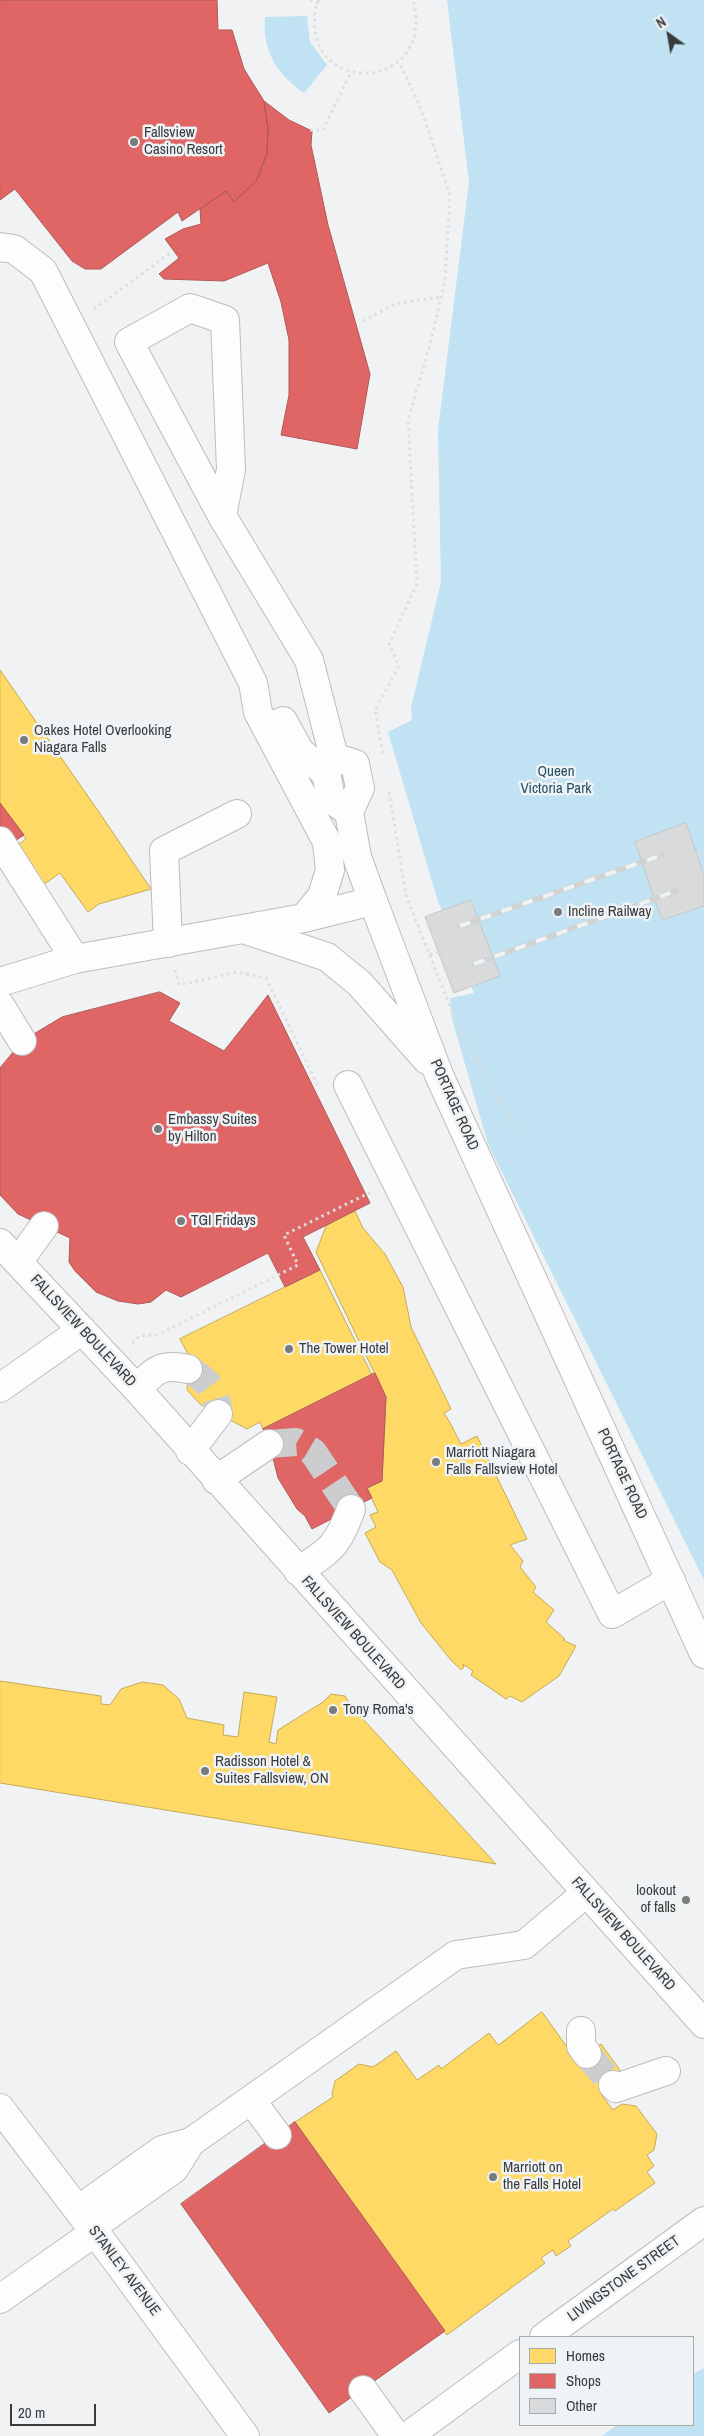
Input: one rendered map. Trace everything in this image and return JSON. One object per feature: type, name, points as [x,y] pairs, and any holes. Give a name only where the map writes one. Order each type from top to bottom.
[{"type":"main road","points":[[0,247],[14,249],[43,271],[252,683],[258,712],[327,842],[330,870],[322,896],[304,918]]},
{"type":"main road","points":[[222,516],[231,469],[225,320],[190,308],[129,342],[222,516],[308,660],[330,765]]},
{"type":"main road","points":[[252,683],[273,703],[300,752],[330,765]]},
{"type":"main road","name":"PORTAGE ROAD","points":[[330,765],[355,764],[360,788],[349,812],[357,856],[439,1075],[704,1654]]},
{"type":"main road","points":[[168,943],[164,851],[237,814]]},
{"type":"main road","points":[[0,841],[75,958]]},
{"type":"main road","points":[[0,982],[75,958],[304,918],[373,901]]},
{"type":"main road","points":[[242,929],[326,957],[360,984],[439,1075]]},
{"type":"main road","points":[[0,1005],[22,1041]]},
{"type":"main road","points":[[348,1085],[612,1614],[670,1580]]},
{"type":"main road","points":[[9,1252],[44,1226]]},
{"type":"main road","name":"FALLSVIEW BOULEVARD","points":[[9,1252],[136,1389],[704,2024]]},
{"type":"main road","points":[[0,1388],[82,1330]]},
{"type":"main road","points":[[136,1389],[150,1374],[162,1367],[173,1366],[188,1369]]},
{"type":"main road","points":[[190,1451],[218,1414]]},
{"type":"main road","points":[[216,1480],[269,1444]]},
{"type":"main road","points":[[298,1572],[330,1551],[343,1531],[351,1509]]},
{"type":"main road","points":[[0,2299],[87,2221],[168,2159],[456,1955],[524,1945],[586,1893]]},
{"type":"main road","points":[[613,2085],[616,2088],[666,2072]]},
{"type":"main road","points":[[250,2100],[277,2135]]},
{"type":"main road","name":"STANLEY AVENUE","points":[[0,2108],[87,2221],[245,2436]]},
{"type":"main road","points":[[0,2276],[87,2221]]},
{"type":"main road","name":"LIVINGSTONE STREET","points":[[545,2336],[704,2221]]},
{"type":"main road","points":[[408,2436],[519,2355]]},
{"type":"main road","points":[[376,2436],[356,2394],[396,2436]]},
{"type":"path","points":[[310,0],[318,1],[314,19],[316,36],[323,52],[335,64],[351,72],[368,74],[384,71],[399,62],[410,49],[416,33],[417,16],[413,0]]},
{"type":"path","points":[[383,759],[375,710],[399,666],[389,644],[417,584],[408,420],[431,341],[445,280],[450,195],[420,106],[399,62]]},
{"type":"path","points":[[310,130],[324,130],[351,72]]},
{"type":"path","points":[[71,326],[173,251]]},
{"type":"path","points":[[363,321],[395,304],[441,297]]},
{"type":"path","points":[[388,788],[406,895],[454,1016],[518,1134]]},
{"type":"path","points":[[697,855],[704,852]]},
{"type":"path","points":[[430,955],[439,952]]},
{"type":"path","points":[[179,985],[236,972],[266,978],[322,1094]]},
{"type":"path","points":[[157,1334],[298,1265],[284,1235],[371,1192],[366,1183]]},
{"type":"green space","name":"Queen Victoria Park","points":[[447,0],[704,0],[704,1580],[488,1144],[452,1019],[450,998],[474,993],[437,898],[388,732],[412,720],[411,708],[441,582],[438,430],[469,182]]},
{"type":"green space","points":[[307,16],[310,42],[327,65],[304,93],[286,78],[273,61],[266,41],[265,17]]},
{"type":"green space","points":[[704,2368],[704,2436],[602,2436],[616,2426],[694,2426],[694,2373]]},
{"type":"building: Homes","name":"Oakes Hotel Overlooking Niagara Falls","points":[[0,670],[151,889],[99,904],[88,912],[60,873],[43,885],[15,847],[26,839],[0,803]]},
{"type":"building: Homes","name":"Marriott Niagara Falls Fallsview Hotel","points":[[355,1211],[363,1228],[385,1254],[403,1287],[411,1327],[451,1409],[444,1413],[461,1444],[477,1436],[527,1539],[510,1545],[523,1561],[520,1567],[536,1587],[533,1592],[554,1610],[546,1622],[565,1639],[563,1640],[576,1646],[559,1676],[522,1702],[510,1696],[506,1699],[471,1675],[473,1671],[463,1664],[464,1667],[461,1670],[450,1659],[421,1623],[392,1570],[380,1562],[365,1533],[376,1527],[370,1515],[378,1512],[367,1488],[382,1481],[386,1397],[316,1252],[326,1226]]},
{"type":"building: Homes","points":[[320,1270],[372,1375],[263,1429],[260,1422],[247,1429],[200,1404],[187,1390],[189,1356],[180,1339]]},
{"type":"building: Homes","name":"Radisson Hotel & Suites Fallsview, ON","points":[[0,1681],[101,1696],[101,1704],[110,1705],[121,1689],[142,1682],[163,1685],[179,1699],[187,1718],[224,1725],[223,1735],[238,1737],[244,1692],[277,1697],[269,1742],[276,1744],[278,1730],[323,1702],[331,1694],[345,1696],[351,1706],[496,1864],[0,1783]]},
{"type":"building: Homes","name":"Marriott on the Falls Hotel","points":[[542,2012],[577,2061],[601,2044],[625,2077],[601,2094],[613,2110],[622,2104],[636,2106],[657,2134],[654,2150],[647,2155],[654,2166],[647,2172],[655,2183],[615,2211],[613,2209],[568,2241],[571,2246],[556,2256],[553,2250],[541,2258],[545,2263],[447,2335],[295,2122],[333,2097],[335,2081],[359,2064],[373,2067],[396,2051],[417,2080],[439,2065],[441,2069],[489,2033],[498,2045]]},
{"type":"building: Shops","name":"Fallsview Casino Resort","points":[[0,0],[217,0],[218,30],[232,30],[244,69],[264,101],[268,129],[267,154],[256,181],[234,202],[226,191],[182,221],[178,212],[101,269],[85,269],[72,261],[15,189],[0,200]]},
{"type":"building: Shops","points":[[264,101],[289,120],[312,131],[311,145],[328,225],[370,374],[357,449],[281,435],[289,395],[289,340],[281,302],[268,263],[224,281],[164,279],[159,274],[179,258],[165,239],[183,229],[201,224],[200,209],[226,191],[234,202],[256,181],[267,154],[268,129]]},
{"type":"building: Shops","points":[[0,803],[24,835],[4,848],[0,857]]},
{"type":"building: Shops","points":[[160,992],[180,1003],[169,1021],[224,1051],[268,995],[370,1203],[303,1237],[320,1270],[285,1287],[268,1253],[181,1297],[166,1290],[151,1302],[138,1304],[118,1301],[96,1292],[75,1271],[69,1262],[70,1238],[18,1214],[0,1195],[0,1068],[22,1041],[62,1017]]},
{"type":"building: Shops","points":[[375,1373],[386,1397],[382,1481],[367,1488],[372,1498],[312,1529],[278,1478],[268,1438],[263,1429]]},
{"type":"building: Shops","points":[[295,2122],[445,2331],[329,2413],[181,2204]]},
{"type":"building: Other","points":[[686,823],[704,875],[704,906],[662,920],[635,842]]},
{"type":"building: Other","points":[[471,900],[500,976],[454,993],[425,917]]},
{"type":"tunnel","points":[[188,1369],[201,1377],[210,1387],[216,1399],[218,1414]]},
{"type":"tunnel","points":[[269,1444],[296,1442],[313,1452],[351,1509]]},
{"type":"tunnel","points":[[587,2054],[613,2085]]},
{"type":"railway","points":[[460,926],[662,855]]},
{"type":"railway","points":[[474,964],[676,891]]},
{"type":"place","name":"Fallsview Casino Resort","points":[[134,142]]},
{"type":"place","name":"Oakes Hotel Overlooking Niagara Falls","points":[[24,740]]},
{"type":"place","name":"Incline Railway","points":[[558,912]]},
{"type":"place","name":"Embassy Suites by Hilton","points":[[158,1129]]},
{"type":"place","name":"TGI Fridays","points":[[181,1221]]},
{"type":"place","name":"The Tower Hotel","points":[[289,1349]]},
{"type":"place","name":"Marriott Niagara Falls Fallsview Hotel","points":[[436,1462]]},
{"type":"place","name":"Tony Roma's","points":[[333,1710]]},
{"type":"place","name":"Radisson Hotel & Suites Fallsview, ON","points":[[205,1771]]},
{"type":"place","name":"lookout of falls","points":[[686,1900]]},
{"type":"place","name":"Marriott on the Falls Hotel","points":[[493,2177]]}]
